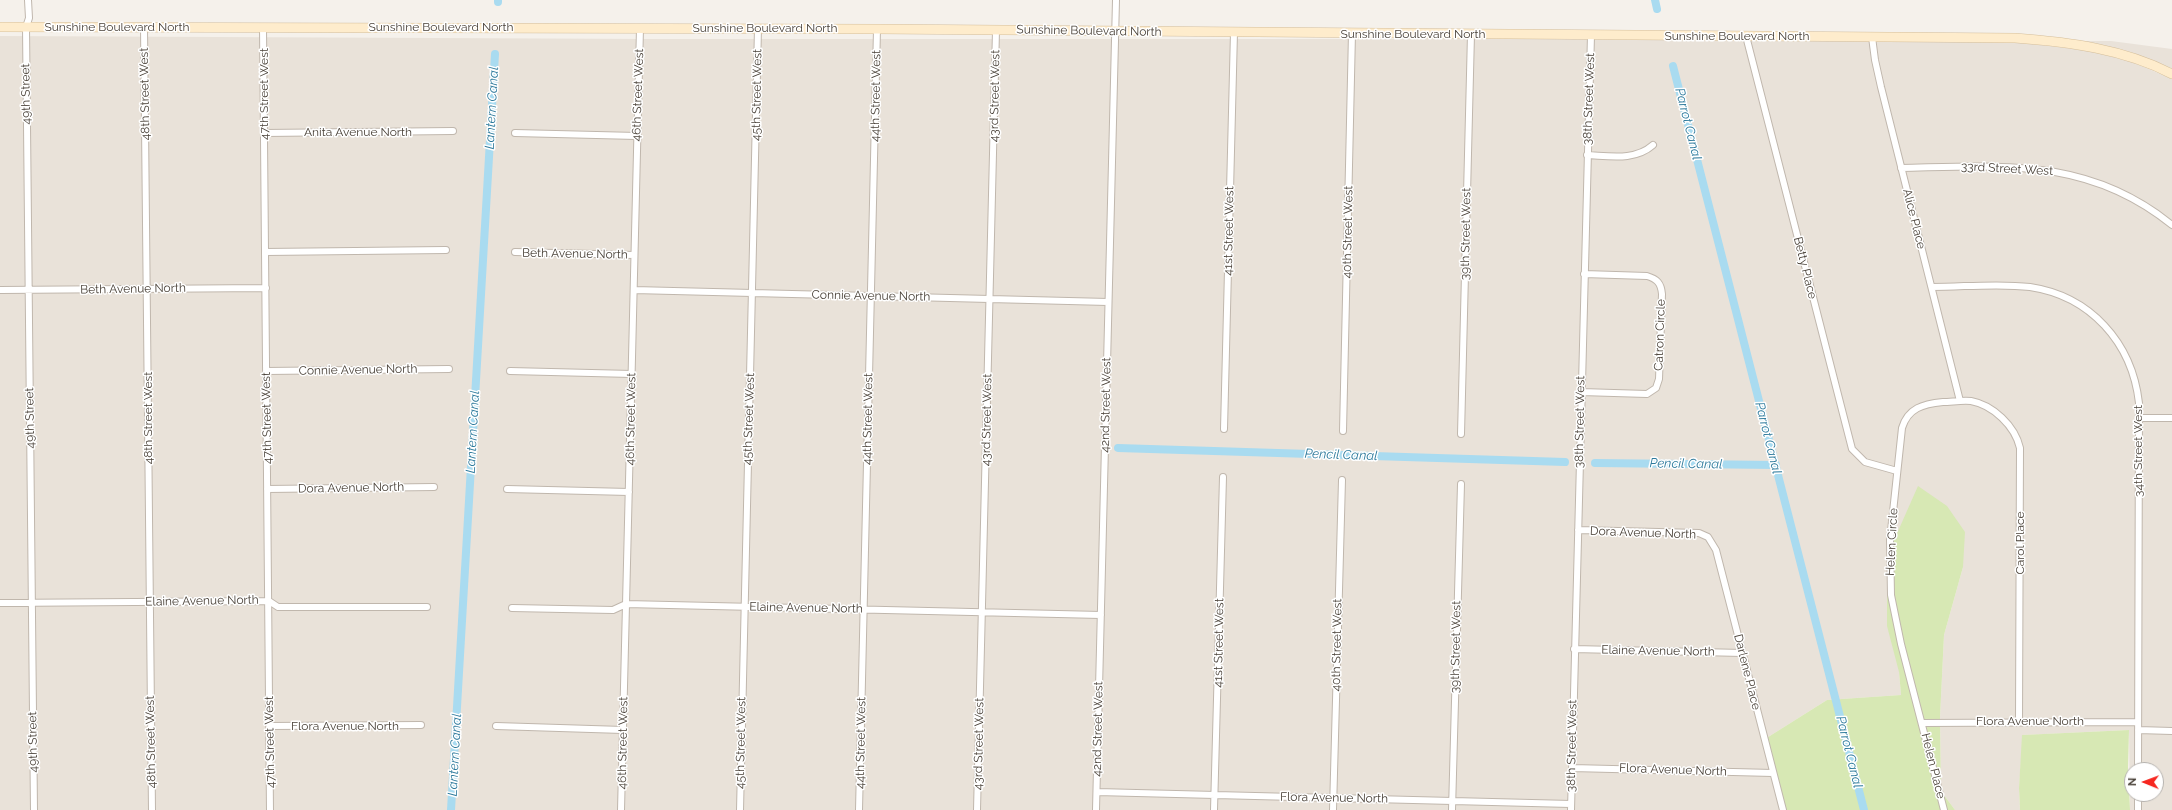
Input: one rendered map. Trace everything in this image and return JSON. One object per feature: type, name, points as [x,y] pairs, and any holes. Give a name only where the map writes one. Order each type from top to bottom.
[{"type":"street","name":"49th Street","points":[[28,0],[29,18],[26,27],[34,810]]},
{"type":"street","name":"42nd Street West","points":[[1096,810],[1116,0]]},
{"type":"street","name":"Sunshine Boulevard North","points":[[0,27],[758,28],[2015,38],[2064,42],[2093,47],[2133,58],[2172,74]]},
{"type":"street","name":"48th Street West","points":[[144,27],[152,810]]},
{"type":"street","name":"47th Street West","points":[[263,27],[270,810]]},
{"type":"street","name":"46th Street West","points":[[621,810],[640,28]]},
{"type":"street","name":"45th Street West","points":[[740,810],[758,28]]},
{"type":"street","name":"44th Street West","points":[[859,810],[877,29]]},
{"type":"street","name":"43rd Street West","points":[[978,810],[996,30]]},
{"type":"street","name":"41st Street West","points":[[1224,429],[1234,32]]},
{"type":"street","name":"40th Street West","points":[[1343,431],[1352,33]]},
{"type":"street","name":"39th Street West","points":[[1461,434],[1471,34]]},
{"type":"street","name":"38th Street West","points":[[1571,807],[1591,35]]},
{"type":"street","name":"Betty Place","points":[[1746,36],[1852,449],[1865,462],[1897,471]]},
{"type":"street","name":"Alice Place","points":[[1872,37],[1874,60],[1960,401]]},
{"type":"street","name":"Anita Avenue North","points":[[264,133],[453,131]]},
{"type":"street","points":[[515,133],[637,136]]},
{"type":"street","points":[[1587,155],[1628,156],[1646,151],[1654,145]]},
{"type":"street","name":"33rd Street West","points":[[1901,168],[2021,168],[2062,172],[2089,178],[2116,189],[2142,202],[2172,225]]},
{"type":"street","points":[[265,252],[446,250]]},
{"type":"street","name":"Beth Avenue North","points":[[515,252],[634,255]]},
{"type":"street","name":"Catron Circle","points":[[1581,392],[1647,394],[1656,388],[1659,379],[1662,294],[1661,285],[1655,278],[1584,274]]},
{"type":"street","name":"34th Street West","points":[[1932,287],[2029,287],[2051,292],[2080,304],[2104,323],[2121,346],[2135,380],[2138,418],[2138,762]]},
{"type":"street","name":"Beth Avenue North","points":[[0,290],[266,288]]},
{"type":"street","name":"Connie Avenue North","points":[[634,290],[1108,302]]},
{"type":"street","name":"Connie Avenue North","points":[[266,371],[449,369]]},
{"type":"street","points":[[510,371],[632,374]]},
{"type":"street","name":"Helen Circle","points":[[1922,723],[1901,644],[1891,595],[1890,540],[1902,428],[1905,419],[1913,410],[1921,405],[1960,401]]},
{"type":"street","name":"Carol Place","points":[[1960,401],[1970,401],[1980,404],[1996,413],[2014,432],[2020,448],[2019,721]]},
{"type":"street","points":[[2138,418],[2172,418]]},
{"type":"street","name":"41st Street West","points":[[1214,810],[1223,477]]},
{"type":"street","name":"40th Street West","points":[[1333,810],[1342,480]]},
{"type":"street","name":"39th Street West","points":[[1452,810],[1461,484]]},
{"type":"street","name":"Dora Avenue North","points":[[267,489],[434,487]]},
{"type":"street","points":[[507,489],[629,492]]},
{"type":"street","name":"Dora Avenue North","points":[[1578,530],[1699,533],[1708,537]]},
{"type":"street","name":"Darlene Place","points":[[1708,537],[1716,550],[1783,810]]},
{"type":"street","name":"Elaine Avenue North","points":[[0,603],[268,601],[278,607],[427,607]]},
{"type":"street","name":"Elaine Avenue North","points":[[512,608],[613,610],[626,604],[1101,615]]},
{"type":"street","name":"Elaine Avenue North","points":[[1574,649],[1742,653]]},
{"type":"street","name":"Flora Avenue North","points":[[1922,723],[2019,721],[2138,722]]},
{"type":"street","name":"Helen Place","points":[[1922,723],[1944,810]]},
{"type":"street","name":"Flora Avenue North","points":[[270,726],[421,725]]},
{"type":"street","points":[[496,726],[623,730]]},
{"type":"street","points":[[2138,730],[2172,731]]},
{"type":"street","name":"Flora Avenue North","points":[[1572,768],[1773,773]]},
{"type":"street","name":"Flora Avenue North","points":[[1097,792],[1452,800],[1571,807]]},
{"type":"shaded area","points":[[0,36],[649,39],[1526,39],[2015,42],[2091,51],[2132,62],[2172,79],[2172,810],[2130,810],[2130,802],[2164,802],[2164,762],[2129,762],[2129,730],[2023,735],[2019,788],[2020,810],[1955,810],[1941,791],[1940,717],[1944,635],[1963,567],[1899,672],[1901,695],[1827,700],[1765,739],[1785,810],[0,810]]},
{"type":"shaded area","points":[[2083,41],[2111,41],[2172,49],[2172,69],[2134,54]]},
{"type":"green space","points":[[1918,486],[1947,506],[1965,532],[1963,567],[1944,635],[1940,717],[1941,791],[1955,810],[1785,810],[1765,739],[1827,700],[1901,695],[1899,672],[1887,626],[1887,556]]},
{"type":"green space","points":[[2129,730],[2128,762],[2124,762],[2124,802],[2130,802],[2130,810],[2020,810],[2019,788],[2022,735]]},
{"type":"waterway","name":"Parrot Canal","points":[[1655,0],[1657,9]]},
{"type":"waterway","name":"Lantern Canal","points":[[451,810],[495,54]]},
{"type":"waterway","name":"Parrot Canal","points":[[1673,66],[1864,810]]},
{"type":"waterway","name":"Pencil Canal","points":[[1118,448],[1565,462]]},
{"type":"waterway","name":"Pencil Canal","points":[[1595,463],[1776,465]]}]
